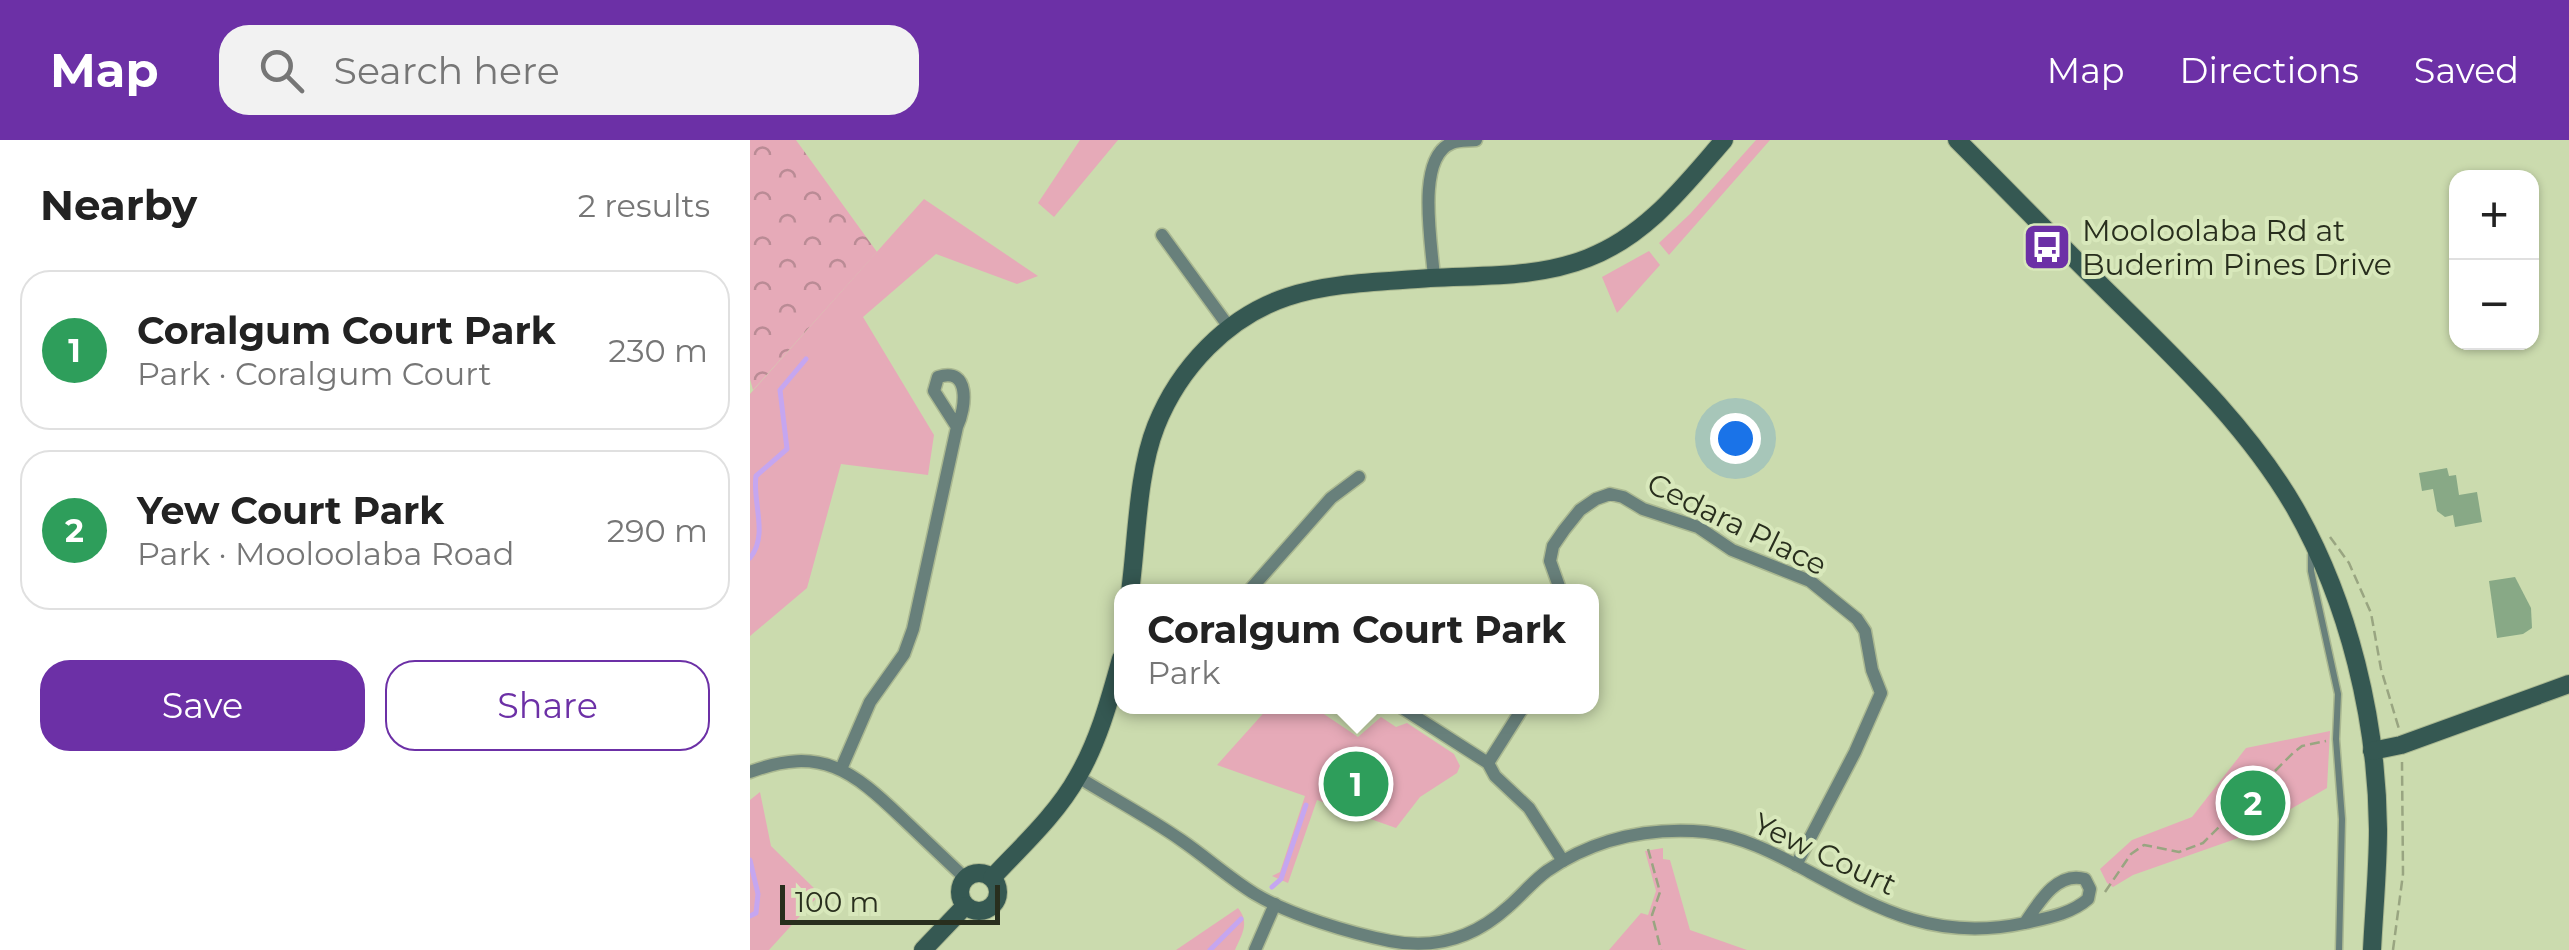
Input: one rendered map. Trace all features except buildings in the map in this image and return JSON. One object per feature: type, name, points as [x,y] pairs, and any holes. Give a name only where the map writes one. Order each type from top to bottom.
[{"type":"street","points":[[1434,278],[1428,175],[1436,156],[1451,143],[1476,140]]},
{"type":"street","points":[[1131,584],[1144,474],[1155,428],[1175,389],[1204,350],[1229,328],[1286,297],[1337,286],[1550,270],[1589,258],[1650,222],[1724,140]]},
{"type":"street","points":[[1958,140],[2214,399],[2256,451],[2311,539],[2340,612],[2372,751],[2378,828],[2372,950]]},
{"type":"street","points":[[1162,235],[1229,328]]},
{"type":"street","points":[[841,769],[870,702],[909,643],[956,427]]},
{"type":"street","points":[[1255,584],[1331,498],[1359,477]]},
{"type":"street","name":"Cedara Place","points":[[1558,584],[1550,560],[1553,546],[1580,510],[1610,494],[1643,510],[1698,527],[1732,550],[1810,581],[1857,619],[1869,644],[1872,670],[1881,693],[1796,865]]},
{"type":"street","points":[[992,878],[1040,827],[1078,777],[1114,683]]},
{"type":"street","points":[[2372,751],[2569,684]]},
{"type":"street","points":[[1411,714],[1488,764],[1495,776],[1530,808],[1563,861]]},
{"type":"street","points":[[1488,764],[1519,714]]},
{"type":"street","points":[[750,772],[797,761],[841,769],[866,784],[965,878]]},
{"type":"street","name":"Yew Court","points":[[1078,777],[1182,840],[1226,874],[1275,904],[1388,941],[1432,943],[1460,938],[1486,925],[1563,861],[1606,842],[1645,832],[1673,831],[1725,836],[1796,865],[1877,908],[1918,922],[1965,930],[2025,923],[2054,916],[2084,902],[2090,894],[2087,883],[2074,877],[2053,886],[2025,923]]},
{"type":"street","points":[[976,872],[992,878],[998,894],[993,906],[976,911],[965,906],[960,895],[965,878],[976,872]]},
{"type":"street","points":[[1255,950],[1275,904]]},
{"type":"street","points":[[923,950],[965,906]]},
{"type":"lane","points":[[2311,539],[2311,571],[2336,680],[2342,819],[2338,950]]},
{"type":"lane","points":[[2322,621],[2340,612]]},
{"type":"path","points":[[2102,897],[2131,854],[2144,845],[2178,852],[2203,843],[2292,753],[2302,746],[2336,739]]},
{"type":"path","points":[[1646,843],[1660,892],[1652,915],[1661,950]]},
{"type":"green space","points":[[750,140],[796,140],[877,252],[753,390],[750,379]]},
{"type":"green space","points":[[1080,140],[1118,140],[1054,217],[1038,203]]},
{"type":"green space","points":[[1756,140],[1770,140],[1669,255],[1659,243]]},
{"type":"green space","points":[[924,199],[1038,276],[1017,284],[936,254],[863,317],[934,435],[928,475],[841,464],[807,588],[750,636],[750,394]]},
{"type":"green space","points":[[1649,251],[1660,265],[1617,313],[1602,277]]},
{"type":"green space","points":[[1263,714],[1324,714],[1358,737],[1381,717],[1396,727],[1407,723],[1454,754],[1460,766],[1457,773],[1420,797],[1396,828],[1317,800],[1288,883],[1272,876],[1280,872],[1305,796],[1217,765]]},
{"type":"green space","points":[[2330,731],[2327,788],[2244,836],[2133,875],[2113,887],[2107,883],[2100,869],[2132,840],[2192,817],[2246,748]]},
{"type":"green space","points":[[760,792],[771,846],[820,894],[769,950],[750,950],[750,800]]},
{"type":"green space","points":[[1663,848],[1663,859],[1670,860],[1690,930],[1747,950],[1609,950],[1641,913],[1648,915],[1656,891],[1645,851]]},
{"type":"green space","points":[[1238,908],[1244,924],[1235,950],[1176,950]]},
{"type":"waterway","points":[[750,558],[756,549],[759,529],[756,476],[787,449],[780,390],[806,359]]},
{"type":"waterway","points":[[1272,887],[1281,879],[1306,805]]},
{"type":"waterway","points":[[750,860],[758,894],[756,913],[750,916]]},
{"type":"waterway","points":[[1210,950],[1241,919]]},
{"type":"place","name":"Mooloolaba Rd at Buderim Pines Drive","points":[[2047,247]]},
{"type":"place","name":"Coralgum Court Park","points":[[1356,784]]},
{"type":"place","name":"Yew Court Park","points":[[2253,803]]}]
